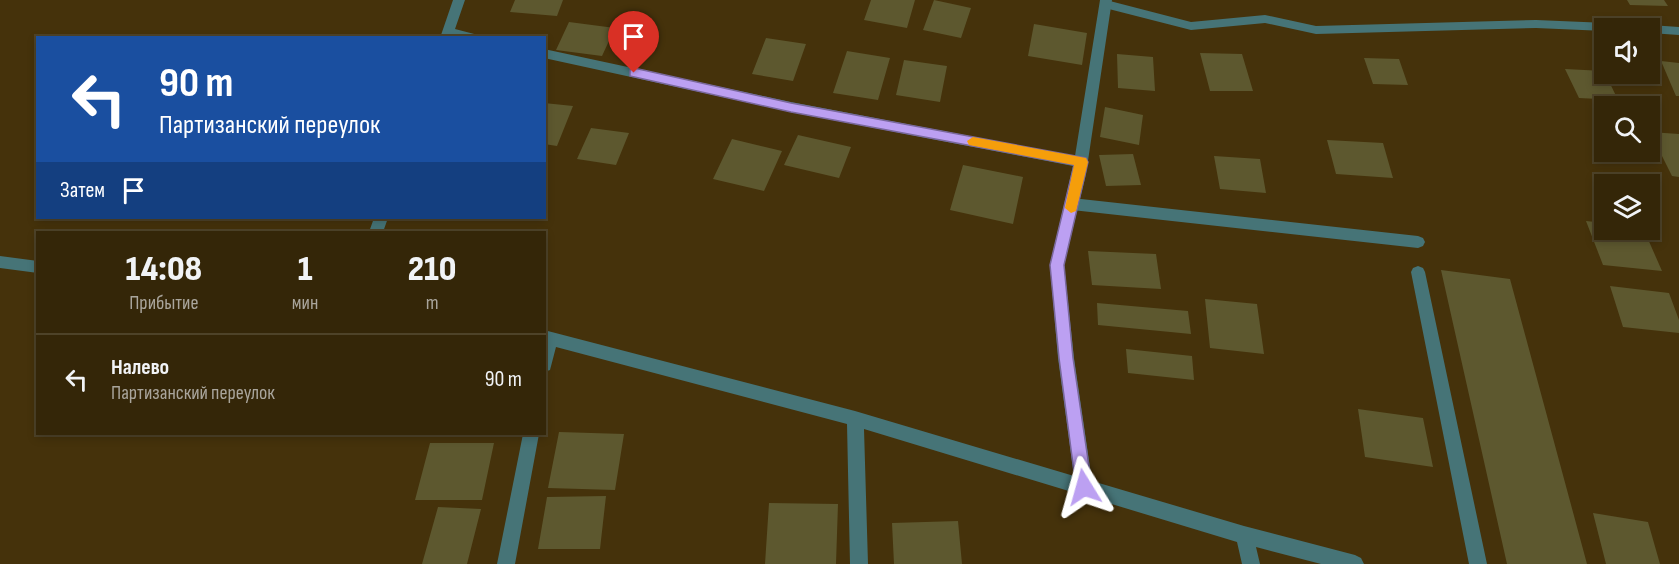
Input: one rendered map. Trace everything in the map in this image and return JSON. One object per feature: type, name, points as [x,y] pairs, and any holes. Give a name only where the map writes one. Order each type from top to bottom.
[{"type":"street","points":[[447,35],[459,0]]},
{"type":"street","points":[[1084,487],[1066,358],[1057,265],[1081,162],[1106,2],[1191,26],[1265,19],[1316,30],[1536,24],[1594,26]]},
{"type":"street","points":[[1660,30],[1679,31]]},
{"type":"street","points":[[546,53],[791,107],[1081,162]]},
{"type":"street","points":[[1072,204],[1418,242]]},
{"type":"street","points":[[0,262],[36,267]]},
{"type":"street","points":[[1418,272],[1478,564]]},
{"type":"street","points":[[547,337],[855,419],[1244,535],[1355,564]]},
{"type":"street","points":[[855,419],[859,564]]},
{"type":"street","points":[[506,564],[531,435]]},
{"type":"street","points":[[1244,535],[1251,564]]},
{"type":"building","points":[[515,0],[563,0],[557,16],[510,12]]},
{"type":"building","points":[[871,0],[915,0],[907,28],[864,20]]},
{"type":"building","points":[[934,0],[971,8],[961,38],[923,30]]},
{"type":"building","points":[[1627,0],[1664,0],[1668,6],[1630,5]]},
{"type":"building","points":[[569,22],[615,28],[602,56],[556,50]]},
{"type":"building","points":[[1034,24],[1087,33],[1082,65],[1028,56]]},
{"type":"building","points":[[766,38],[806,44],[793,81],[752,74]]},
{"type":"building","points":[[847,51],[890,58],[878,100],[833,93]]},
{"type":"building","points":[[1200,53],[1242,54],[1253,91],[1210,91]]},
{"type":"building","points":[[1117,54],[1153,57],[1155,91],[1118,88]]},
{"type":"building","points":[[1364,58],[1399,59],[1408,85],[1373,84]]},
{"type":"building","points":[[904,60],[947,66],[940,102],[896,95]]},
{"type":"building","points":[[1661,61],[1679,63],[1679,96],[1676,96]]},
{"type":"building","points":[[1565,69],[1594,70],[1594,84],[1610,84],[1616,96],[1594,96],[1594,99],[1579,98]]},
{"type":"building","points":[[546,103],[573,106],[557,146],[546,144]]},
{"type":"building","points":[[1105,107],[1143,115],[1139,145],[1100,137]]},
{"type":"building","points":[[591,128],[629,133],[616,165],[577,159]]},
{"type":"building","points":[[1660,133],[1679,134],[1679,177],[1672,176],[1660,152]]},
{"type":"building","points":[[798,135],[851,147],[839,178],[784,165]]},
{"type":"building","points":[[732,139],[782,151],[764,191],[713,179]]},
{"type":"building","points":[[1327,140],[1383,143],[1393,178],[1336,174]]},
{"type":"building","points":[[1133,154],[1141,185],[1106,186],[1099,155]]},
{"type":"building","points":[[1214,156],[1260,159],[1266,193],[1220,189]]},
{"type":"building","points":[[963,165],[1023,177],[1013,224],[950,210]]},
{"type":"building","points":[[1586,221],[1594,222],[1594,240],[1648,240],[1662,271],[1603,265]]},
{"type":"building","points":[[1088,251],[1156,254],[1161,289],[1092,285]]},
{"type":"building","points":[[1441,270],[1510,279],[1587,564],[1507,564]]},
{"type":"building","points":[[1610,286],[1669,293],[1679,320],[1679,333],[1623,327]]},
{"type":"building","points":[[1205,299],[1257,304],[1264,354],[1210,348]]},
{"type":"building","points":[[1097,303],[1188,311],[1191,334],[1098,325]]},
{"type":"building","points":[[1126,349],[1192,356],[1194,380],[1128,373]]},
{"type":"building","points":[[1358,409],[1423,418],[1433,467],[1365,457]]},
{"type":"building","points":[[559,432],[624,434],[615,490],[548,488]]},
{"type":"building","points":[[430,443],[494,443],[482,500],[415,500]]},
{"type":"building","points":[[606,496],[600,549],[538,549],[547,497]]},
{"type":"building","points":[[769,503],[838,504],[836,564],[765,564]]},
{"type":"building","points":[[438,507],[481,509],[467,564],[422,564]]},
{"type":"building","points":[[1593,513],[1648,522],[1660,564],[1606,564]]},
{"type":"building","points":[[958,521],[962,564],[894,564],[892,523]]},
{"type":"slow traffic","points":[[973,141],[1081,162],[1071,208]]},
{"type":"route","points":[[634,73],[791,107],[1081,162],[1057,265],[1066,358],[1084,487]]}]
